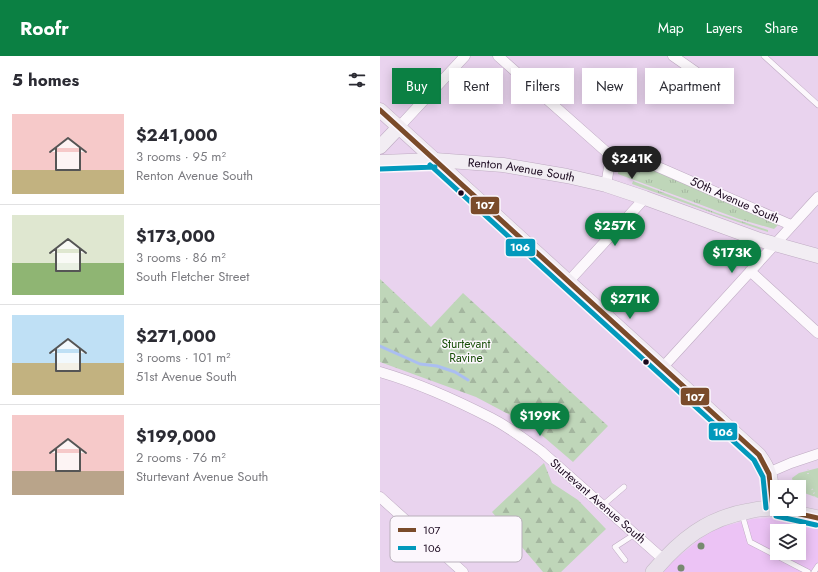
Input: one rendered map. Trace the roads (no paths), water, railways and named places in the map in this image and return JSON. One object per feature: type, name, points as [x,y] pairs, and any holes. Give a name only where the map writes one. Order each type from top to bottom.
[{"type":"main road","points":[[653,572],[692,534],[705,525],[718,519],[742,512],[770,510]]},
{"type":"main road","points":[[806,515],[818,518]]},
{"type":"street","points":[[380,147],[465,56]]},
{"type":"street","points":[[498,56],[611,156],[606,186]]},
{"type":"street","points":[[673,56],[690,68]]},
{"type":"street","points":[[380,110],[759,455],[770,472],[772,480]]},
{"type":"street","name":"50th Avenue South","points":[[611,156],[632,156],[791,225]]},
{"type":"street","name":"Renton Avenue South","points":[[380,162],[435,160],[503,165],[567,176],[645,198],[774,244],[818,256]]},
{"type":"street","points":[[663,367],[818,197]]},
{"type":"street","points":[[569,281],[645,198]]},
{"type":"street","points":[[750,271],[818,333]]},
{"type":"street","name":"Sturtevant Avenue South","points":[[380,372],[448,398],[492,419],[541,450],[664,560]]},
{"type":"street","points":[[770,472],[791,462],[818,454]]},
{"type":"street","points":[[380,497],[401,516]]},
{"type":"street","points":[[452,562],[463,572]]},
{"type":"lane","points":[[764,56],[818,105]]},
{"type":"lane","points":[[603,505],[624,488]]},
{"type":"lane","points":[[742,512],[750,542],[808,572]]},
{"type":"lane","points":[[625,560],[615,547],[635,534]]},
{"type":"lane","points":[[814,572],[818,566]]},
{"type":"waterway","points":[[380,346],[420,364],[437,366],[455,372],[468,380]]},
{"type":"park label","name":"Sturtevant Ravine","points":[[466,351]]}]
